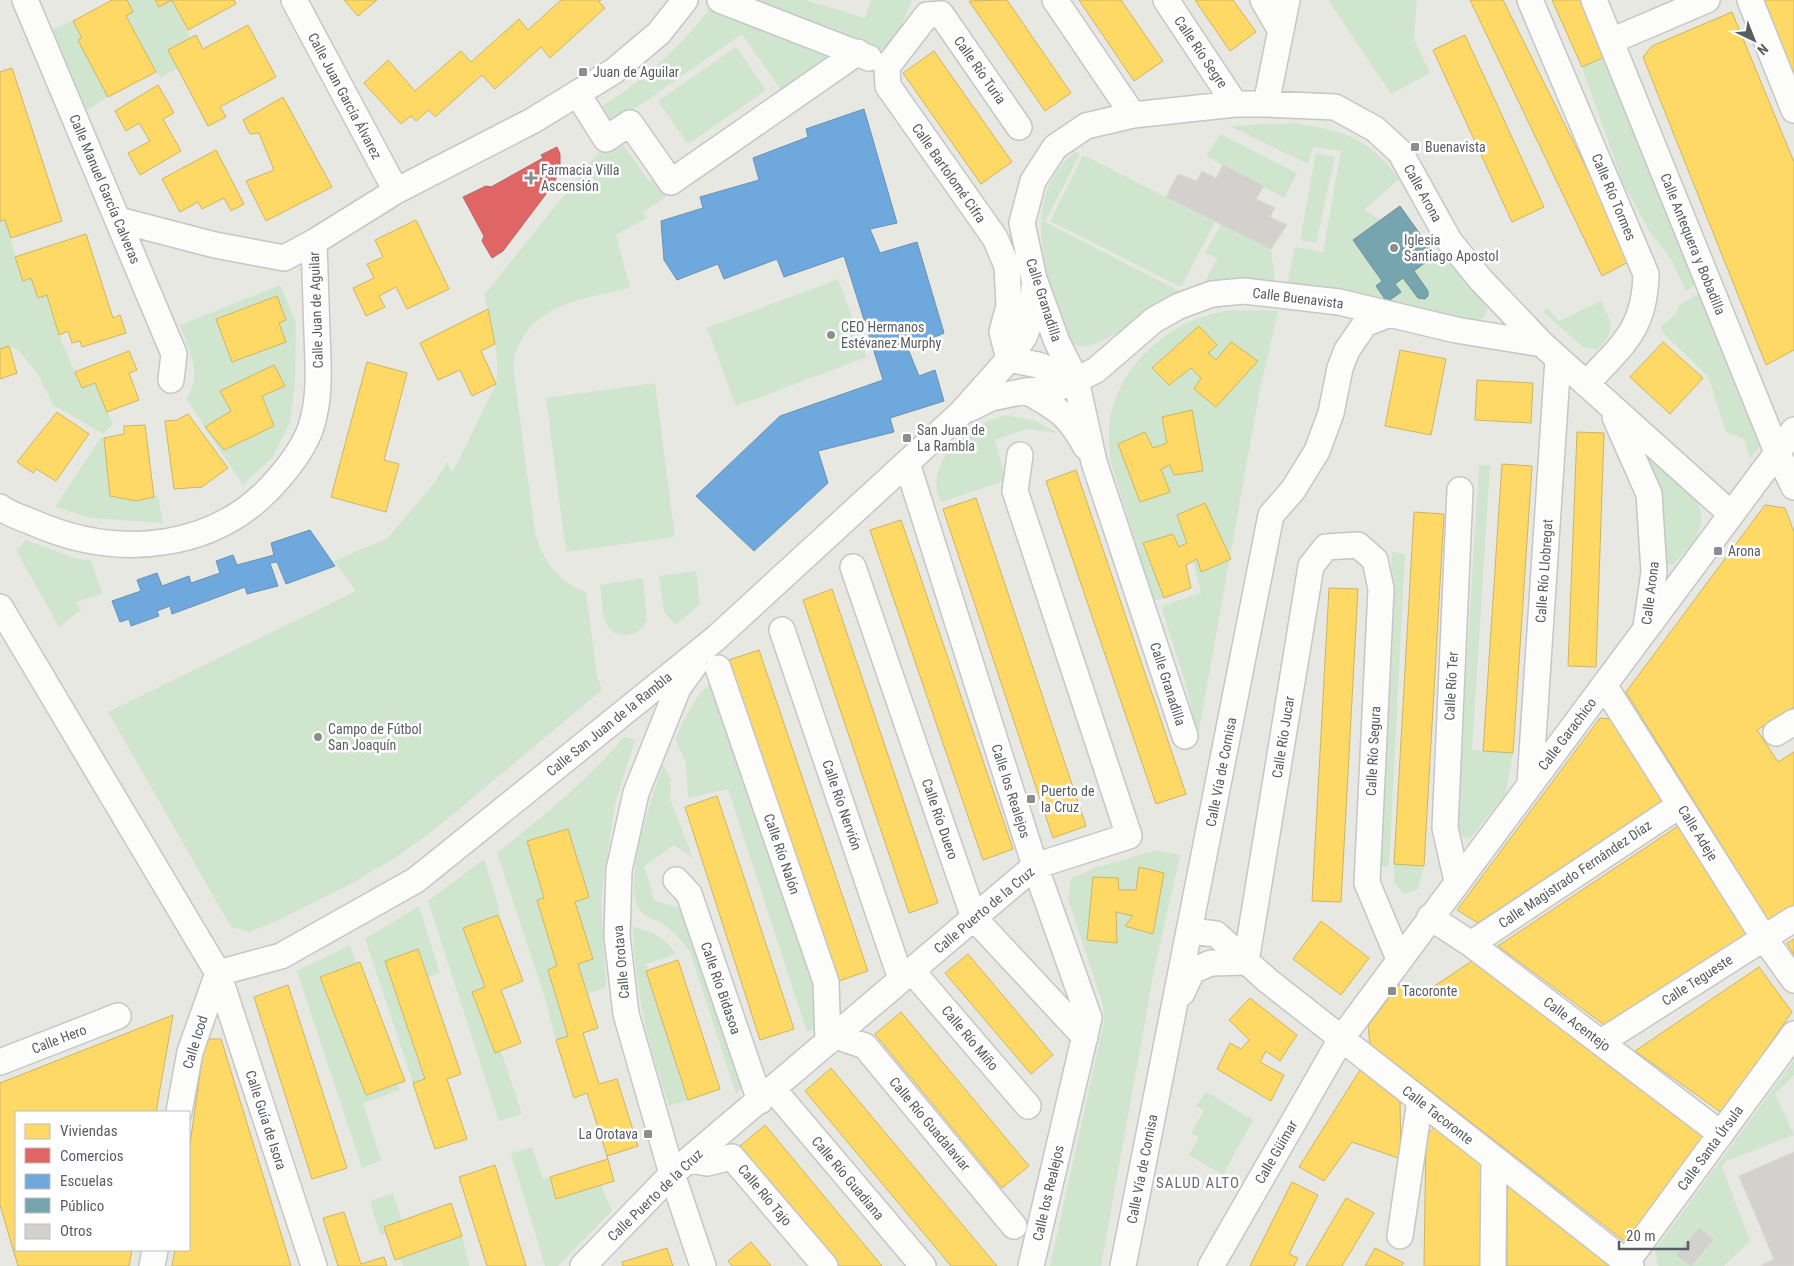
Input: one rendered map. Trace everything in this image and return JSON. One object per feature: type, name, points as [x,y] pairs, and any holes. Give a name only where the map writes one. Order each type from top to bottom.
[{"type":"street","name":"Calle Manuel García Calveras","points":[[25,0],[174,354],[171,380]]},
{"type":"street","name":"Calle Juan García Álvarez","points":[[294,0],[396,191]]},
{"type":"street","name":"Calle Juan de Aguilar","points":[[0,508],[52,531],[102,543],[148,545],[198,536],[236,517],[267,492],[292,463],[310,428],[319,392],[314,242],[396,191],[532,121],[614,70],[659,33],[685,0]]},
{"type":"street","points":[[720,0],[858,52],[887,67]]},
{"type":"street","points":[[1055,0],[1133,114]]},
{"type":"street","name":"Calle Río Segre","points":[[1166,0],[1235,104]]},
{"type":"street","points":[[1263,0],[1281,32]]},
{"type":"street","points":[[1266,104],[1287,0]]},
{"type":"street","name":"Calle Río Tormes","points":[[1530,0],[1646,274],[1646,300],[1634,331],[1586,384]]},
{"type":"street","name":"Calle Antequera y Bobadilla","points":[[1594,0],[1777,452],[1794,487]]},
{"type":"street","points":[[1611,41],[1707,0]]},
{"type":"street","points":[[1750,0],[1794,110]]},
{"type":"street","name":"Calle Río Turia","points":[[887,67],[926,15],[941,14],[1019,127]]},
{"type":"street","points":[[577,93],[606,139],[630,123],[671,182],[858,52]]},
{"type":"street","name":"Calle Bartolomé Cifra","points":[[887,67],[888,86],[995,238],[1007,266],[1009,306],[1002,332],[1009,359]]},
{"type":"street","name":"Calle Granadilla","points":[[1185,736],[1094,462],[1076,380],[1057,342],[1034,279],[1022,223],[1033,181],[1055,147],[1086,126],[1133,114],[1235,104],[1266,104]]},
{"type":"street","name":"Calle Arona","points":[[1266,104],[1335,106],[1375,129],[1400,152],[1450,242],[1481,280],[1550,352],[1731,514]]},
{"type":"street","points":[[119,220],[215,245],[284,258],[314,242]]},
{"type":"street","name":"Calle San Juan de la Rambla","points":[[218,974],[281,956],[416,880],[715,639],[961,413],[1009,359],[1024,337],[1032,317],[1034,279]]},
{"type":"street","name":"Calle Buenavista","points":[[1076,380],[1096,370],[1154,320],[1179,306],[1212,294],[1244,291],[1339,302],[1550,352]]},
{"type":"street","name":"Calle Vía de Cornisa","points":[[1122,1266],[1174,1012],[1271,515],[1293,490],[1317,451],[1331,413],[1340,368],[1347,350],[1365,324],[1390,314]]},
{"type":"street","points":[[1038,365],[1052,351],[1057,342]]},
{"type":"street","name":"Calle Río Llobregat","points":[[1530,783],[1550,352]]},
{"type":"street","points":[[1009,359],[1038,365],[1076,380]]},
{"type":"street","name":"Calle San Juan de la Rambla","points":[[961,413],[990,398],[1026,391],[1058,388],[1076,380]]},
{"type":"street","points":[[1026,391],[1057,408],[1075,428],[1094,462]]},
{"type":"street","name":"Calle Arona","points":[[1610,406],[1638,465],[1649,494],[1654,572],[1645,632]]},
{"type":"street","name":"Calle Garachico","points":[[1341,1039],[1794,430]]},
{"type":"street","points":[[1638,465],[1647,453],[1657,449]]},
{"type":"street","name":"Calle Puerto de la Cruz","points":[[583,1266],[681,1167],[1035,866],[1129,836],[1015,492],[1020,455]]},
{"type":"street","name":"Calle los Realejos","points":[[907,463],[1035,866],[1089,1018],[1031,1266]]},
{"type":"street","name":"Calle Río Ter","points":[[1457,881],[1445,828],[1460,490]]},
{"type":"street","name":"Calle Río Segura","points":[[1358,545],[1375,560],[1381,590],[1367,883],[1399,959]]},
{"type":"street","name":"Calle Río Jucar","points":[[1246,962],[1311,566],[1326,547],[1358,545]]},
{"type":"street","name":"Calle Arona","points":[[1654,553],[1667,572],[1680,581]]},
{"type":"street","name":"Calle Río Duero","points":[[854,567],[974,918],[1085,1037]]},
{"type":"street","name":"Calle Guía de Isora","points":[[0,607],[218,974],[314,1266]]},
{"type":"street","name":"Calle Río Nervión","points":[[782,630],[907,975]]},
{"type":"street","name":"Calle Orotava","points":[[703,1266],[681,1167],[626,1014],[617,936],[619,870],[636,793],[678,688],[715,639]]},
{"type":"street","name":"Calle Río Nalón","points":[[718,668],[826,982],[832,1039]]},
{"type":"street","name":"Calle Adeje","points":[[1604,684],[1764,938],[1794,980]]},
{"type":"street","name":"Calle Magistrado Fernández Díaz","points":[[1470,944],[1680,805]]},
{"type":"street","name":"Calle Río Bidasoa","points":[[676,880],[689,894],[766,1095]]},
{"type":"street","name":"Calle Acentejo","points":[[1430,917],[1470,944],[1721,1134]]},
{"type":"street","name":"Calle Tegueste","points":[[1601,1042],[1794,919]]},
{"type":"street","name":"Calle Tacoronte","points":[[1190,931],[1216,934],[1246,962],[1341,1039],[1628,1264]]},
{"type":"street","points":[[1174,1012],[1192,971],[1211,963],[1246,962]]},
{"type":"street","name":"Calle Icod","points":[[179,1111],[190,1052],[218,974]]},
{"type":"street","name":"Calle Río Miño","points":[[907,975],[1028,1106]]},
{"type":"street","name":"Calle Hero","points":[[0,1062],[118,1016]]},
{"type":"street","name":"Calle Santa Úrsula","points":[[1628,1264],[1794,1034]]},
{"type":"street","name":"Calle Río Guadalaviar","points":[[832,1039],[865,1046],[1014,1226]]},
{"type":"street","name":"Calle Güímar","points":[[1212,1266],[1341,1039]]},
{"type":"street","name":"Calle Río Guadiana","points":[[766,1095],[923,1266]]},
{"type":"street","points":[[1400,1236],[1420,1100]]},
{"type":"street","name":"Calle Río Tajo","points":[[681,1167],[732,1157],[825,1266]]},
{"type":"street","points":[[1493,1266],[1494,1160]]},
{"type":"street","points":[[152,1266],[155,1251]]},
{"type":"green space","points":[[127,0],[155,0],[159,7],[172,0],[190,38],[168,50],[178,68],[161,78],[126,16]]},
{"type":"green space","points":[[716,0],[805,0],[865,18],[871,0],[912,0],[902,25],[871,72],[857,68],[643,212],[647,218],[616,235],[630,288],[556,308],[541,317],[529,329],[519,345],[513,366],[535,533],[547,561],[559,576],[567,583],[586,592],[597,676],[602,690],[439,826],[395,858],[347,886],[281,919],[249,932],[231,927],[108,712],[356,591],[334,561],[388,538],[435,482],[447,462],[452,473],[496,384],[496,350],[484,295],[598,153],[619,139],[649,181],[781,90],[742,34],[610,126],[598,109],[647,74],[677,47]]},
{"type":"green space","points":[[1328,0],[1417,0],[1414,39],[1430,73],[1391,94]]},
{"type":"green space","points":[[73,21],[82,38],[78,40],[108,97],[85,111],[51,30]]},
{"type":"green space","points":[[736,47],[766,90],[688,144],[658,101]]},
{"type":"green space","points":[[1611,54],[1697,284],[1686,291],[1671,259],[1649,231],[1622,181],[1582,67]]},
{"type":"green space","points":[[1294,123],[1327,129],[1354,138],[1377,154],[1399,179],[1364,210],[1381,220],[1353,240],[1382,281],[1376,287],[1387,302],[1401,292],[1395,284],[1444,250],[1485,304],[1487,311],[1483,319],[1469,320],[1287,285],[1295,247],[1323,252],[1341,151],[1313,147],[1308,164],[1230,126]]},
{"type":"green space","points":[[1220,134],[1297,173],[1284,198],[1206,156]]},
{"type":"green space","points":[[1075,151],[1080,154],[1045,222],[1181,292],[1115,334],[1089,346],[1079,346],[1073,343],[1060,327],[1044,257],[1041,234],[1042,212],[1047,190],[1058,170]]},
{"type":"green space","points":[[1316,153],[1335,157],[1316,243],[1300,240]]},
{"type":"green space","points":[[1083,155],[1215,222],[1181,287],[1050,221]]},
{"type":"green space","points":[[5,220],[23,281],[31,278],[38,298],[47,295],[59,335],[82,388],[95,383],[113,424],[103,434],[53,405],[37,373],[19,351],[9,346],[0,349],[0,221]]},
{"type":"green space","points":[[1221,224],[1271,249],[1275,282],[1242,277],[1204,284],[1217,258],[1205,253]]},
{"type":"green space","points":[[838,279],[867,357],[736,406],[707,328]]},
{"type":"green space","points":[[280,285],[296,322],[295,385],[290,422],[273,457],[243,485],[186,399],[194,381],[194,372],[191,354],[180,325]]},
{"type":"green space","points":[[1702,292],[1761,445],[1750,459],[1744,439],[1726,432],[1708,376],[1663,333],[1661,327],[1676,314],[1679,305]]},
{"type":"green space","points":[[1601,301],[1611,327],[1607,338],[1596,350],[1583,347],[1543,312],[1547,308],[1559,321]]},
{"type":"green space","points":[[1234,310],[1278,311],[1259,394],[1198,736],[1185,682],[1161,606],[1201,593],[1193,561],[1197,559],[1202,572],[1225,562],[1228,552],[1205,503],[1177,515],[1187,543],[1179,547],[1173,534],[1143,543],[1164,598],[1154,601],[1111,463],[1109,427],[1113,406],[1121,387],[1131,370],[1144,354],[1159,340],[1176,329],[1214,313]]},
{"type":"green space","points":[[655,383],[675,537],[566,552],[546,398]]},
{"type":"green space","points":[[1006,415],[1036,421],[1058,433],[1027,429],[995,440],[1006,480],[942,502],[936,486],[937,478],[939,469],[950,449],[974,428]]},
{"type":"green space","points":[[101,437],[104,438],[110,496],[136,501],[158,495],[163,523],[91,518],[55,507]]},
{"type":"green space","points":[[1656,459],[1690,489],[1700,509],[1699,531],[1691,544],[1673,565],[1668,565],[1662,558],[1648,469],[1650,462]]},
{"type":"green space","points":[[1479,465],[1490,466],[1472,750],[1513,753],[1506,793],[1470,839],[1463,837],[1459,828],[1458,802]]},
{"type":"green space","points":[[26,540],[77,559],[90,560],[103,594],[76,602],[81,610],[59,627],[16,550]]},
{"type":"green space","points":[[1392,552],[1405,554],[1389,867],[1377,866]]},
{"type":"green space","points":[[696,571],[700,604],[676,625],[664,612],[659,576]]},
{"type":"green space","points":[[643,578],[647,621],[635,633],[629,635],[617,634],[611,630],[604,617],[600,585]]},
{"type":"green space","points":[[717,679],[821,983],[819,1026],[807,1032],[728,789],[688,798],[686,763],[675,739],[697,698]]},
{"type":"green space","points":[[624,737],[635,740],[615,804],[601,898],[606,987],[587,994],[578,964],[575,902],[589,897],[568,829],[527,841],[544,898],[537,900],[557,966],[548,970],[568,1036],[556,1040],[545,998],[497,853],[579,784]]},
{"type":"green space","points":[[663,764],[671,780],[670,799],[693,858],[674,845],[644,866],[654,900],[684,910],[744,1085],[736,1094],[690,952],[669,928],[642,913],[635,898],[636,861],[646,817]]},
{"type":"green space","points":[[1157,850],[1180,855],[1154,971],[1101,1266],[1050,1266],[1104,1022],[1103,1005],[1068,899],[1071,879],[1094,868]]},
{"type":"green space","points":[[484,859],[500,911],[498,915],[463,928],[485,987],[472,993],[495,1053],[501,1051],[522,1114],[499,1121],[428,901]]},
{"type":"green space","points":[[1394,864],[1424,866],[1418,889],[1404,894],[1394,882]]},
{"type":"green space","points":[[419,906],[440,973],[427,977],[418,949],[385,961],[425,1079],[413,1083],[365,939]]},
{"type":"green space","points":[[633,927],[658,936],[676,954],[646,964],[688,1100],[669,1106],[644,1018],[634,951]]},
{"type":"green space","points":[[350,945],[400,1090],[363,1103],[381,1160],[362,1168],[297,971]]},
{"type":"green space","points":[[1794,1060],[1794,1075],[1775,1093],[1794,1135],[1726,1161],[1722,1167],[1750,1241],[1724,1266],[1658,1266],[1655,1250]]},
{"type":"green space","points":[[1206,1092],[1253,1120],[1223,1175],[1189,1155],[1199,1137],[1191,1133],[1204,1110],[1196,1106]]},
{"type":"green space","points":[[532,1147],[543,1179],[550,1177],[557,1198],[601,1185],[612,1211],[558,1266],[545,1266],[511,1154]]},
{"type":"green space","points":[[393,1193],[402,1221],[384,1227],[387,1234],[380,1235],[370,1201]]},
{"type":"green space","points":[[462,1236],[469,1266],[403,1266],[400,1258]]},
{"type":"building: Viviendas","points":[[112,0],[127,0],[133,12],[126,16],[156,72],[108,97],[78,40],[82,38],[73,21]]},
{"type":"building: Viviendas","points":[[155,0],[172,0],[159,7]]},
{"type":"building: Viviendas","points":[[172,0],[234,0],[236,4],[188,30]]},
{"type":"building: Viviendas","points":[[344,0],[377,0],[358,16]]},
{"type":"building: Viviendas","points":[[561,0],[601,0],[599,2],[605,8],[550,58],[541,47],[495,89],[482,75],[435,117],[429,110],[416,121],[411,116],[401,124],[364,83],[388,60],[415,91],[461,51],[471,62],[519,19],[528,30]]},
{"type":"building: Viviendas","points":[[1007,0],[1071,93],[1045,111],[969,1]]},
{"type":"building: Viviendas","points":[[1079,0],[1121,0],[1163,61],[1134,81]]},
{"type":"building: Viviendas","points":[[1195,0],[1233,0],[1256,32],[1230,51]]},
{"type":"building: Viviendas","points":[[1470,0],[1503,0],[1632,260],[1602,276]]},
{"type":"building: Viviendas","points":[[1552,0],[1587,0],[1611,54],[1582,67]]},
{"type":"building: Viviendas","points":[[1757,0],[1794,0],[1794,94]]},
{"type":"building: Viviendas","points":[[1732,12],[1794,162],[1794,350],[1766,365],[1643,57],[1652,46]]},
{"type":"building: Viviendas","points":[[248,25],[276,77],[220,107],[226,117],[208,126],[168,50],[196,35],[203,49]]},
{"type":"building: Viviendas","points":[[1465,35],[1544,207],[1512,222],[1433,50]]},
{"type":"building: Viviendas","points":[[934,51],[1012,162],[981,184],[903,73]]},
{"type":"building: Viviendas","points":[[12,68],[62,221],[11,238],[5,220],[0,221],[0,72]]},
{"type":"building: Viviendas","points":[[158,85],[174,113],[163,119],[181,151],[140,175],[128,153],[150,141],[139,123],[126,131],[115,111]]},
{"type":"building: Viviendas","points":[[283,97],[332,187],[266,221],[246,181],[274,170],[259,133],[250,134],[243,120]]},
{"type":"building: Viviendas","points":[[216,150],[244,204],[231,211],[224,198],[202,209],[198,202],[180,212],[162,179]]},
{"type":"building: Viviendas","points":[[416,220],[449,289],[407,309],[396,287],[379,296],[385,307],[366,316],[353,288],[374,278],[367,264],[383,257],[375,240]]},
{"type":"building: Viviendas","points":[[86,234],[113,318],[120,315],[126,333],[82,347],[80,341],[72,343],[68,331],[59,335],[47,295],[38,298],[31,278],[23,281],[15,257]]},
{"type":"building: Viviendas","points":[[277,296],[286,320],[279,323],[286,342],[232,362],[216,319]]},
{"type":"building: Viviendas","points":[[488,309],[495,344],[481,351],[496,384],[472,396],[460,370],[438,380],[420,343]]},
{"type":"building: Viviendas","points":[[1199,326],[1217,345],[1208,353],[1216,360],[1231,342],[1258,361],[1216,407],[1194,389],[1201,378],[1191,368],[1169,385],[1152,368]]},
{"type":"building: Viviendas","points":[[1663,342],[1703,378],[1670,414],[1630,377]]},
{"type":"building: Viviendas","points":[[9,346],[17,373],[0,379],[0,349]]},
{"type":"building: Viviendas","points":[[1400,350],[1446,359],[1431,435],[1385,426]]},
{"type":"building: Viviendas","points":[[129,351],[137,370],[129,373],[139,400],[107,412],[95,383],[82,388],[75,372]]},
{"type":"building: Viviendas","points":[[367,362],[407,373],[384,460],[399,464],[386,512],[331,497]]},
{"type":"building: Viviendas","points":[[274,365],[285,386],[262,396],[274,426],[224,450],[205,427],[231,411],[220,391]]},
{"type":"building: Viviendas","points":[[1477,380],[1533,383],[1531,423],[1475,420]]},
{"type":"building: Viviendas","points":[[1192,410],[1203,471],[1174,475],[1170,465],[1161,469],[1170,492],[1140,502],[1118,444],[1145,432],[1153,448],[1167,443],[1162,417]]},
{"type":"building: Viviendas","points":[[57,412],[89,434],[56,481],[36,469],[33,473],[17,462]]},
{"type":"building: Viviendas","points":[[188,414],[228,468],[202,487],[174,489],[165,421],[177,420]]},
{"type":"building: Viviendas","points":[[145,425],[154,497],[136,501],[110,496],[104,438],[124,434],[124,426]]},
{"type":"building: Viviendas","points":[[1577,432],[1604,433],[1596,667],[1568,666]]},
{"type":"building: Viviendas","points":[[1502,464],[1532,466],[1513,753],[1483,751]]},
{"type":"building: Viviendas","points":[[1076,470],[1186,794],[1156,804],[1046,481]]},
{"type":"building: Viviendas","points":[[976,498],[1086,826],[1053,838],[943,509]]},
{"type":"building: Viviendas","points":[[1205,503],[1231,559],[1201,572],[1197,559],[1186,565],[1191,588],[1164,598],[1143,543],[1173,534],[1179,547],[1187,543],[1177,515]]},
{"type":"building: Viviendas","points":[[1765,505],[1785,508],[1794,532],[1794,707],[1757,730],[1778,762],[1794,752],[1794,908],[1770,923],[1626,692]]},
{"type":"building: Viviendas","points":[[1414,512],[1444,514],[1424,866],[1394,864]]},
{"type":"building: Viviendas","points":[[901,520],[1013,849],[983,860],[870,530]]},
{"type":"building: Viviendas","points":[[1329,588],[1358,589],[1341,902],[1312,901]]},
{"type":"building: Viviendas","points":[[832,589],[938,903],[909,913],[803,600]]},
{"type":"building: Viviendas","points":[[759,650],[868,971],[836,982],[726,661]]},
{"type":"building: Viviendas","points":[[1600,718],[1614,719],[1663,800],[1478,923],[1457,910]]},
{"type":"building: Viviendas","points":[[717,796],[794,1029],[760,1040],[685,807]]},
{"type":"building: Viviendas","points":[[1681,824],[1750,931],[1746,944],[1607,1027],[1498,946]]},
{"type":"building: Viviendas","points":[[568,829],[589,897],[575,902],[593,959],[578,964],[598,1028],[583,1033],[599,1084],[617,1079],[638,1146],[607,1156],[587,1093],[574,1098],[556,1040],[568,1036],[548,970],[557,966],[537,900],[544,898],[527,841]]},
{"type":"building: Viviendas","points":[[1139,867],[1164,873],[1153,934],[1125,926],[1133,916],[1116,912],[1117,943],[1087,940],[1093,877],[1118,878],[1119,890],[1136,890]]},
{"type":"building: Viviendas","points":[[498,915],[523,981],[501,990],[521,1043],[495,1053],[472,992],[485,987],[463,928]]},
{"type":"building: Viviendas","points":[[1321,921],[1369,958],[1341,995],[1293,959]]},
{"type":"building: Viviendas","points":[[1794,939],[1794,955],[1787,943]]},
{"type":"building: Viviendas","points":[[418,949],[461,1074],[447,1079],[467,1139],[435,1149],[413,1083],[425,1079],[385,961]]},
{"type":"building: Viviendas","points":[[968,954],[1053,1055],[1031,1074],[945,973]]},
{"type":"building: Viviendas","points":[[678,960],[720,1089],[688,1100],[646,971]]},
{"type":"building: Viviendas","points":[[1472,961],[1707,1138],[1627,1243],[1370,1044],[1368,1026],[1399,984],[1418,997]]},
{"type":"building: Viviendas","points":[[360,962],[405,1081],[366,1095],[320,977]]},
{"type":"building: Viviendas","points":[[1759,967],[1792,1012],[1722,1113],[1635,1051]]},
{"type":"building: Viviendas","points":[[288,985],[347,1168],[312,1179],[254,997]]},
{"type":"building: Viviendas","points":[[1250,998],[1297,1035],[1280,1061],[1266,1051],[1260,1062],[1284,1075],[1271,1101],[1217,1069],[1230,1043],[1241,1049],[1249,1040],[1229,1020]]},
{"type":"building: Viviendas","points":[[901,1012],[1029,1166],[1002,1188],[875,1034]]},
{"type":"building: Viviendas","points":[[173,1015],[156,1111],[15,1111],[15,1251],[132,1251],[129,1266],[18,1266],[0,1205],[0,1083]]},
{"type":"building: Viviendas","points":[[205,1039],[221,1039],[291,1266],[172,1266],[175,1251],[190,1251],[190,1144]]},
{"type":"building: Viviendas","points":[[831,1068],[997,1266],[951,1266],[805,1091]]},
{"type":"building: Viviendas","points":[[1360,1070],[1400,1102],[1401,1159],[1352,1142],[1324,1181],[1299,1167]]},
{"type":"building: Viviendas","points":[[765,1125],[882,1266],[839,1266],[740,1146]]},
{"type":"building: Viviendas","points":[[1434,1128],[1482,1162],[1480,1266],[1424,1266],[1426,1135]]},
{"type":"building: Viviendas","points":[[608,1159],[614,1181],[556,1199],[550,1177]]},
{"type":"building: Viviendas","points":[[495,1165],[526,1266],[487,1266],[459,1177]]},
{"type":"building: Viviendas","points":[[1292,1182],[1318,1195],[1289,1254],[1298,1258],[1294,1266],[1250,1266]]},
{"type":"building: Viviendas","points":[[1513,1182],[1612,1266],[1507,1266],[1507,1188]]},
{"type":"building: Viviendas","points":[[1346,1198],[1374,1213],[1342,1266],[1306,1266]]},
{"type":"building: Viviendas","points":[[451,1203],[462,1236],[395,1260],[384,1227]]},
{"type":"building: Viviendas","points":[[344,1212],[361,1264],[384,1257],[387,1266],[338,1266],[323,1218]]},
{"type":"building: Viviendas","points":[[751,1242],[771,1266],[732,1266],[728,1261]]},
{"type":"building: Viviendas","points":[[667,1248],[673,1266],[623,1266],[622,1262]]},
{"type":"building: Viviendas","points":[[1375,1248],[1404,1263],[1401,1266],[1365,1266]]},
{"type":"building: Comercios","points":[[557,147],[560,154],[560,171],[552,186],[503,251],[492,258],[482,241],[484,236],[463,197],[486,186],[491,187],[543,158],[541,155]]},
{"type":"building: Escuelas","points":[[864,109],[897,223],[870,229],[880,253],[917,242],[944,333],[908,349],[919,376],[935,370],[944,401],[890,418],[894,432],[818,451],[828,483],[754,551],[696,496],[780,416],[883,380],[844,256],[784,277],[777,259],[724,279],[718,264],[677,280],[664,260],[661,221],[703,208],[700,197],[759,180],[753,158],[808,137],[806,129]]},
{"type":"building: Escuelas","points":[[310,530],[335,566],[286,584],[277,562],[270,563],[278,586],[247,594],[245,587],[172,614],[170,606],[157,611],[159,616],[131,626],[129,619],[120,622],[112,601],[141,591],[137,580],[157,573],[162,586],[189,576],[191,583],[220,573],[216,561],[233,555],[237,565],[274,555],[271,543]]},
{"type":"building: Público","name":"Iglesia Santiago Apostol","points":[[1400,206],[1435,255],[1414,271],[1428,291],[1428,296],[1425,299],[1418,298],[1403,278],[1395,284],[1401,292],[1387,302],[1376,286],[1382,281],[1353,240]]},
{"type":"building: Otros","points":[[1223,165],[1264,186],[1256,199],[1275,208],[1270,217],[1287,225],[1271,249],[1166,197],[1178,174],[1197,181],[1202,171],[1216,178]]},
{"type":"building: Otros","points":[[1794,1152],[1794,1266],[1760,1266],[1774,1259],[1739,1176]]},
{"type":"building: Otros","points":[[1699,1228],[1714,1239],[1691,1266],[1676,1255]]},
{"type":"place","name":"Juan de Aguilar","points":[[583,72]]},
{"type":"place","name":"Buenavista","points":[[1415,147]]},
{"type":"place","name":"Farmacia Villa Ascensión","points":[[531,178]]},
{"type":"place","name":"Iglesia Santiago Apostol","points":[[1394,248]]},
{"type":"place","name":"CEO Hermanos Estévanez Murphy","points":[[831,335]]},
{"type":"place","name":"San Juan de La Rambla","points":[[907,438]]},
{"type":"place","name":"Arona","points":[[1718,551]]},
{"type":"place","name":"Campo de Fútbol San Joaquín","points":[[318,737]]},
{"type":"place","name":"Puerto de la Cruz","points":[[1031,799]]},
{"type":"place","name":"Tacoronte","points":[[1392,991]]},
{"type":"place","name":"La Orotava","points":[[648,1134]]},
{"type":"district","name":"SALUD ALTO","points":[[1198,1183]]}]
